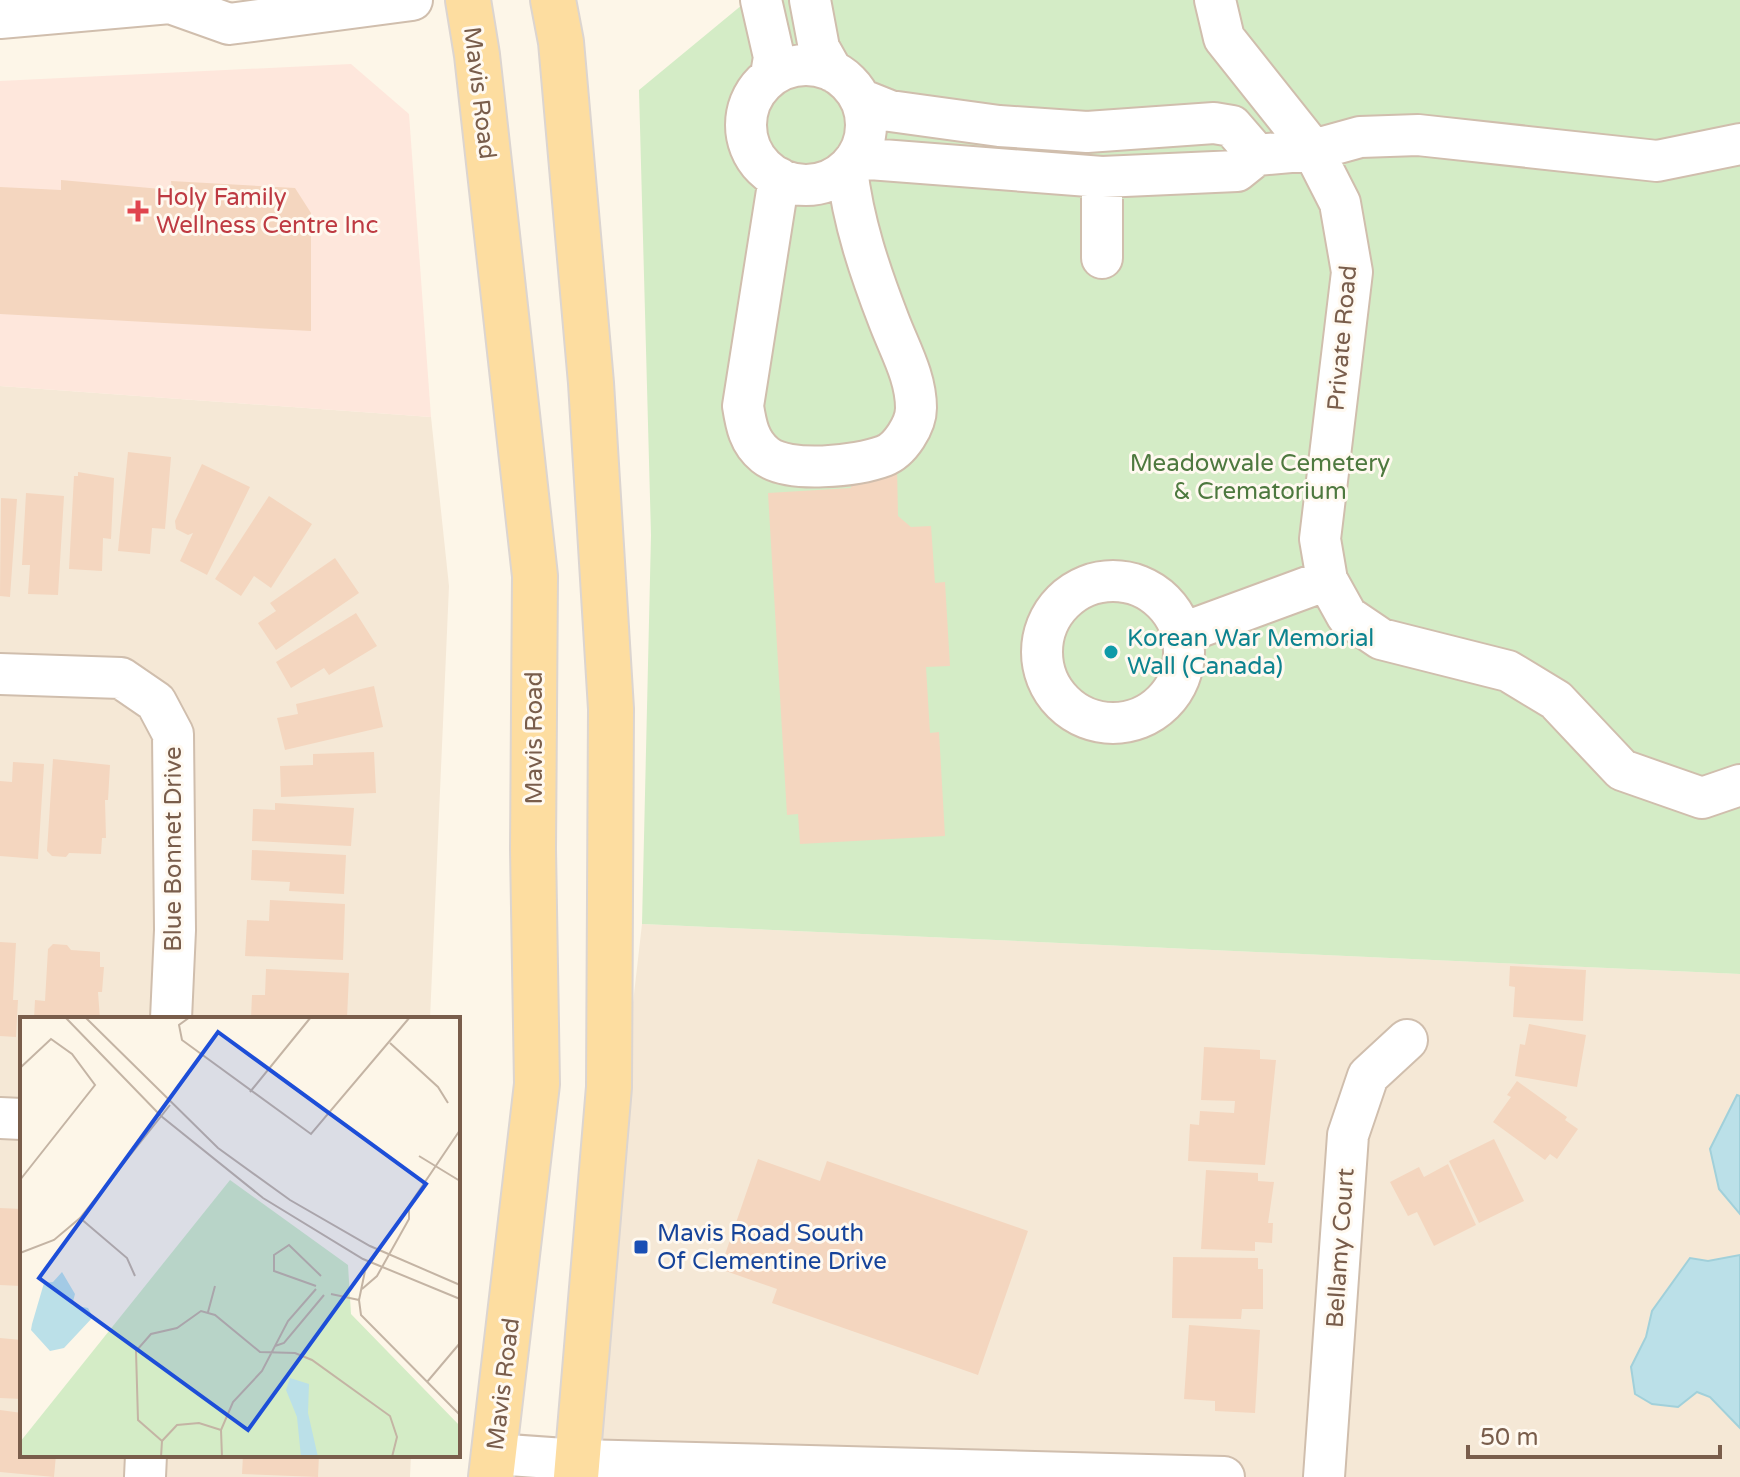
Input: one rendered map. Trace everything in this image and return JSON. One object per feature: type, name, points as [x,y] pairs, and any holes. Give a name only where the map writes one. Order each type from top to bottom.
[{"type":"main road","name":"Mavis Road","points":[[468,0],[477,55],[535,576],[537,1084],[493,1466]]},
{"type":"main road","points":[[553,0],[561,42],[591,383],[611,709],[609,1087],[577,1468]]},
{"type":"street","points":[[0,18],[171,2],[229,24],[412,0]]},
{"type":"street","points":[[761,0],[774,57],[771,75]]},
{"type":"street","points":[[810,0],[819,48],[832,71]]},
{"type":"street","name":"Private Road","points":[[1215,0],[1224,38],[1313,150],[1340,203],[1352,272],[1320,539],[1327,580],[1347,616],[1381,639],[1508,671],[1556,700],[1622,770],[1702,798],[1740,785]]},
{"type":"street","points":[[811,65],[832,71],[848,83],[860,99],[865,133],[851,163],[829,181],[809,185],[779,178],[755,158],[747,138],[747,110],[757,90],[771,75],[791,67],[811,65]]},
{"type":"street","points":[[860,99],[890,111],[1014,127],[1087,132],[1214,123],[1232,126],[1257,155]]},
{"type":"street","points":[[851,163],[1102,177],[1237,171],[1257,155],[1313,150],[1360,137],[1418,135],[1657,161],[1740,144]]},
{"type":"street","points":[[779,178],[743,406],[747,431],[766,456],[795,466],[843,465],[887,456],[908,435],[917,410],[909,369],[852,215],[851,163]]},
{"type":"street","points":[[1102,177],[1102,258]]},
{"type":"street","points":[[1183,633],[1327,580]]},
{"type":"street","name":"Blue Bonnet Drive","points":[[0,674],[121,678],[156,702],[173,734],[175,930],[171,1017]]},
{"type":"street","name":"Bellamy Court","points":[[1324,1477],[1348,1135],[1368,1076],[1407,1040]]},
{"type":"street","points":[[0,1118],[20,1119]]},
{"type":"street","points":[[145,1477],[146,1457]]},
{"type":"street","points":[[493,1466],[1224,1477]]},
{"type":"shaded area","points":[[351,64],[409,114],[431,417],[0,386],[0,81]]},
{"type":"shaded area","points":[[0,386],[431,417],[449,586],[430,1017],[20,1017],[20,1457],[411,1457],[410,1477],[0,1477]]},
{"type":"shaded area","points":[[642,924],[1740,974],[1740,1477],[579,1477]]},
{"type":"green space","name":"Meadowvale Cemetery & Crematorium","points":[[748,0],[1740,0],[1740,974],[642,924],[651,535],[639,90]]},
{"type":"water","points":[[1737,1095],[1740,1096],[1740,1214],[1719,1189],[1710,1149]]},
{"type":"water","points":[[1740,1255],[1740,1428],[1710,1397],[1697,1392],[1678,1407],[1652,1404],[1635,1394],[1631,1367],[1646,1337],[1652,1311],[1690,1258],[1708,1261]]},
{"type":"building","points":[[61,180],[172,190],[171,181],[295,188],[311,213],[311,331],[0,314],[0,187],[61,190]]},
{"type":"building","points":[[128,452],[171,457],[165,529],[152,528],[150,554],[118,551]]},
{"type":"building","points":[[202,464],[250,487],[207,575],[180,561],[193,533],[188,535],[176,529],[175,521]]},
{"type":"building","points":[[897,467],[898,516],[911,527],[931,526],[935,583],[945,582],[950,666],[926,667],[930,733],[939,732],[945,836],[800,844],[798,814],[787,815],[768,493],[851,488],[851,470]]},
{"type":"building","points":[[78,472],[114,478],[111,539],[103,538],[102,571],[69,569],[74,476],[78,476]]},
{"type":"building","points":[[26,493],[64,496],[58,595],[28,594],[30,565],[22,565]]},
{"type":"building","points":[[269,496],[312,524],[271,588],[254,576],[241,596],[215,579]]},
{"type":"building","points":[[1,498],[17,499],[10,597],[0,596]]},
{"type":"building","points":[[335,558],[359,593],[276,650],[258,623],[276,611],[270,603]]},
{"type":"building","points":[[356,613],[377,646],[329,675],[324,668],[291,688],[276,662]]},
{"type":"building","points":[[374,686],[383,727],[285,750],[277,718],[298,714],[296,704]]},
{"type":"building","points":[[374,752],[376,793],[281,797],[280,766],[313,765],[313,754]]},
{"type":"building","points":[[53,759],[110,765],[108,800],[105,800],[106,838],[102,838],[101,854],[69,853],[66,857],[52,856],[47,851]]},
{"type":"building","points":[[13,762],[44,764],[38,859],[0,856],[0,781],[12,782]]},
{"type":"building","points":[[275,803],[354,808],[351,846],[252,841],[253,809],[275,810]]},
{"type":"building","points":[[252,850],[346,855],[344,894],[289,891],[290,882],[251,880]]},
{"type":"building","points":[[270,900],[345,904],[343,960],[245,956],[247,920],[269,921]]},
{"type":"building","points":[[0,942],[16,943],[13,1000],[18,1000],[16,1037],[0,1036]]},
{"type":"building","points":[[53,944],[67,945],[71,950],[100,952],[100,967],[104,967],[102,992],[98,992],[100,1017],[34,1017],[35,1000],[45,1001],[48,949]]},
{"type":"building","points":[[1510,966],[1586,970],[1583,1021],[1513,1017],[1515,987],[1509,986]]},
{"type":"building","points":[[266,969],[349,973],[347,1017],[251,1017],[252,995],[265,995]]},
{"type":"building","points":[[1529,1024],[1586,1035],[1577,1087],[1515,1076],[1520,1044],[1525,1045]]},
{"type":"building","points":[[1204,1047],[1260,1050],[1260,1059],[1276,1060],[1265,1165],[1188,1161],[1190,1124],[1199,1125],[1200,1111],[1234,1113],[1235,1101],[1201,1100]]},
{"type":"building","points":[[1517,1081],[1567,1117],[1565,1120],[1578,1129],[1557,1159],[1550,1154],[1545,1160],[1493,1122],[1511,1097],[1507,1095]]},
{"type":"building","points":[[1494,1139],[1524,1201],[1479,1223],[1449,1161]]},
{"type":"building","points":[[758,1159],[820,1181],[827,1161],[1028,1231],[978,1375],[772,1303],[777,1289],[720,1269]]},
{"type":"building","points":[[1448,1164],[1476,1225],[1434,1246],[1417,1212],[1408,1216],[1390,1182],[1419,1167],[1424,1177]]},
{"type":"building","points":[[1206,1170],[1258,1173],[1258,1181],[1274,1182],[1268,1223],[1273,1223],[1272,1243],[1255,1242],[1255,1251],[1201,1249]]},
{"type":"building","points":[[0,1208],[20,1209],[20,1286],[0,1285]]},
{"type":"building","points":[[1173,1257],[1258,1258],[1258,1269],[1263,1269],[1263,1309],[1242,1309],[1241,1319],[1172,1318]]},
{"type":"building","points":[[1189,1325],[1260,1330],[1255,1413],[1215,1411],[1215,1401],[1184,1399]]},
{"type":"building","points":[[0,1338],[20,1340],[20,1399],[0,1398]]},
{"type":"building","points":[[0,1410],[20,1413],[20,1457],[56,1457],[54,1477],[0,1472]]},
{"type":"building","points":[[243,1457],[319,1457],[318,1477],[242,1474]]},
{"type":"place","name":"Holy Family Wellness Centre Inc","points":[[138,211]]},
{"type":"place","name":"Korean War Memorial Wall (Canada)","points":[[1111,652]]},
{"type":"place","name":"Mavis Road South Of Clementine Drive","points":[[641,1247]]}]
